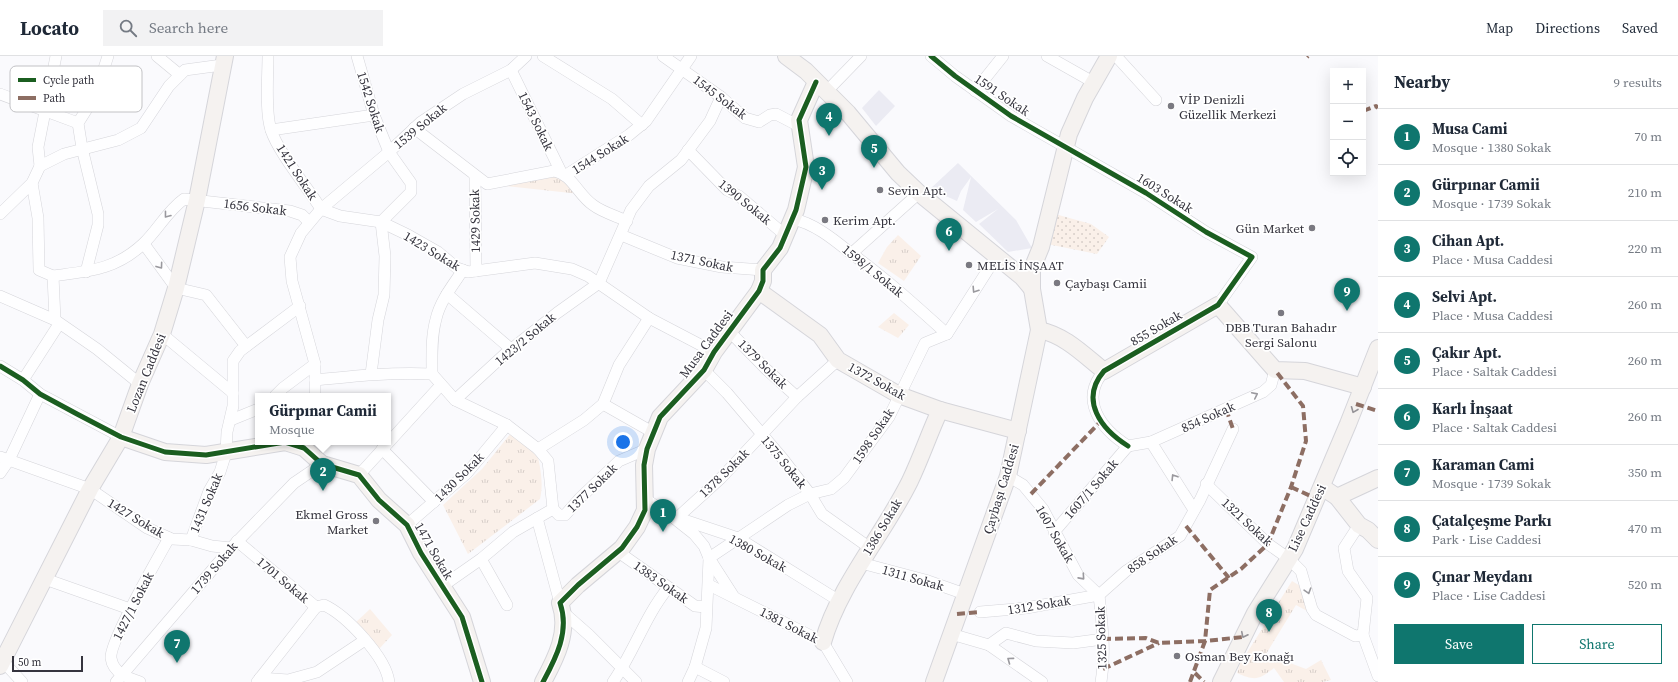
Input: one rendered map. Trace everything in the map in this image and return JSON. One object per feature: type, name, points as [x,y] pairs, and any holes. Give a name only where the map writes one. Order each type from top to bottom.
[{"type":"street","points":[[54,66],[56,56]]},
{"type":"street","points":[[105,66],[108,56]]},
{"type":"street","points":[[157,56],[180,75]]},
{"type":"street","name":"1421 Sokak","points":[[268,56],[268,104],[271,130],[321,209],[301,233],[290,257],[292,281],[315,364],[315,393]]},
{"type":"street","name":"1542 Sokak","points":[[356,56],[374,114],[389,152],[411,183],[412,187],[411,192],[381,222]]},
{"type":"street","name":"1539 Sokak","points":[[321,209],[389,152],[414,128],[443,106],[463,94],[511,70],[526,56]]},
{"type":"street","points":[[543,56],[612,99],[642,125]]},
{"type":"street","name":"1545 Sokak","points":[[663,56],[721,97],[745,118],[755,122],[776,114],[801,127]]},
{"type":"street","name":"1544 Sokak","points":[[475,176],[487,184],[554,171],[564,174],[629,135],[642,125],[691,56]]},
{"type":"street","points":[[786,56],[806,71],[848,113],[898,173],[919,193],[1012,269],[1032,289]]},
{"type":"street","points":[[821,87],[861,56]]},
{"type":"street","name":"1591 Sokak","points":[[931,56],[975,91],[1011,116],[1065,147]]},
{"type":"street","points":[[975,91],[1002,56]]},
{"type":"street","points":[[1047,56],[1093,82]]},
{"type":"street","name":"Çaybaşı Caddesi","points":[[934,682],[1008,476],[1039,330],[1032,289],[1032,269],[1041,247],[1065,147],[1070,130],[1093,82],[1109,56]]},
{"type":"street","points":[[1116,56],[1156,100]]},
{"type":"street","points":[[40,166],[64,154],[82,148],[118,140],[141,128],[169,86],[185,70],[223,61]]},
{"type":"street","name":"Lozan Caddesi","points":[[1,662],[90,489],[121,437],[140,384],[162,334],[176,288],[197,200],[223,61]]},
{"type":"street","name":"1543 Sokak","points":[[511,70],[564,174],[580,194],[594,206],[627,221]]},
{"type":"street","name":"Musa Caddesi","points":[[562,608],[578,585],[618,551],[637,527],[645,510],[644,465],[647,449],[660,417],[704,370],[714,352],[759,291],[763,281],[763,270],[780,248],[793,219],[806,167],[799,120],[821,87]]},
{"type":"street","points":[[0,94],[10,98]]},
{"type":"street","points":[[599,283],[631,210],[649,186],[681,160],[710,122],[721,97]]},
{"type":"street","points":[[0,214],[32,183],[40,166],[38,147],[44,112],[78,123]]},
{"type":"street","points":[[85,112],[78,123],[82,148],[98,214],[98,225],[86,272]]},
{"type":"street","points":[[271,130],[374,114]]},
{"type":"street","name":"1429 Sokak","points":[[414,128],[475,176],[476,271]]},
{"type":"street","name":"1603 Sokak","points":[[1065,147],[1146,193],[1206,232],[1252,257],[1218,305]]},
{"type":"street","name":"1390 Sokak","points":[[688,150],[727,190],[739,196],[786,235]]},
{"type":"street","points":[[23,380],[57,322],[53,276],[40,270],[38,218],[32,183]]},
{"type":"street","points":[[852,254],[919,193]]},
{"type":"street","name":"1656 Sokak","points":[[53,276],[96,271],[117,263],[144,244],[173,206],[184,199],[290,212],[302,215],[310,222]]},
{"type":"street","name":"1423 Sokak","points":[[321,209],[340,216],[381,222],[438,252],[457,268],[463,270],[476,271],[535,263],[572,269],[588,276],[649,318],[714,352]]},
{"type":"street","name":"1598/1 Sokak","points":[[793,219],[803,221],[852,254],[893,285],[947,334]]},
{"type":"street","points":[[371,374],[378,320],[384,295],[385,256],[381,222]]},
{"type":"street","name":"1371 Sokak","points":[[621,235],[677,258],[722,267],[763,270]]},
{"type":"street","points":[[144,244],[176,288],[206,295],[246,346]]},
{"type":"street","points":[[1012,269],[1041,247]]},
{"type":"street","points":[[947,334],[996,257]]},
{"type":"street","points":[[463,270],[447,294],[436,317],[433,332],[432,374],[440,386],[455,400],[507,425],[538,449],[548,460],[553,509]]},
{"type":"street","name":"1423/2 Sokak","points":[[455,400],[511,349],[557,313],[599,283]]},
{"type":"street","name":"1372 Sokak","points":[[759,291],[820,335],[838,360],[899,395],[940,410],[1018,431]]},
{"type":"street","points":[[447,294],[511,349]]},
{"type":"street","points":[[0,296],[57,322],[97,348],[140,384]]},
{"type":"street","points":[[1218,305],[1275,370],[1305,371],[1363,387]]},
{"type":"street","name":"855 Sokak","points":[[1104,371],[1218,305]]},
{"type":"street","name":"1431 Sokak","points":[[191,540],[209,491],[220,472],[226,453],[227,432],[231,420],[233,361],[240,351],[246,346],[300,306]]},
{"type":"street","points":[[538,449],[584,420],[603,404],[619,365],[649,318]]},
{"type":"street","points":[[1039,330],[1051,332],[1062,338],[1104,371],[1098,379],[1093,405],[1098,417],[1111,433],[1128,446]]},
{"type":"street","name":"1379 Sokak","points":[[729,331],[796,398]]},
{"type":"street","points":[[162,334],[233,393]]},
{"type":"street","name":"1598 Sokak","points":[[709,558],[788,505],[810,494],[831,489],[844,478],[889,417],[925,343],[947,334]]},
{"type":"street","name":"Lise Caddesi","points":[[1221,682],[1254,613],[1288,558],[1322,487],[1378,348]]},
{"type":"street","name":"1378 Sokak","points":[[673,516],[721,478],[796,398],[838,360]]},
{"type":"street","points":[[278,393],[315,364]]},
{"type":"street","points":[[0,366],[23,380],[40,394],[121,437],[165,452],[206,456],[269,445]]},
{"type":"street","name":"1375 Sokak","points":[[704,370],[727,393],[762,435],[810,494],[822,514],[870,548]]},
{"type":"street","name":"854 Sokak","points":[[1128,446],[1151,442],[1263,392],[1271,385],[1275,370]]},
{"type":"street","points":[[315,380],[405,372],[432,374]]},
{"type":"street","points":[[391,439],[440,386]]},
{"type":"street","points":[[0,473],[4,458],[40,394]]},
{"type":"street","points":[[603,404],[654,433]]},
{"type":"street","points":[[231,420],[255,409]]},
{"type":"street","name":"1386 Sokak","points":[[823,642],[828,626],[861,564],[910,481],[940,410]]},
{"type":"street","name":"1430 Sokak","points":[[407,525],[467,473],[507,425]]},
{"type":"street","name":"858 Sokak","points":[[1099,595],[1126,571],[1180,536],[1233,429]]},
{"type":"street","points":[[1151,442],[1194,510]]},
{"type":"street","points":[[294,445],[304,448],[309,447],[322,464],[359,475],[386,445]]},
{"type":"street","name":"1607/1 Sokak","points":[[1054,532],[1128,446]]},
{"type":"street","points":[[382,449],[434,502]]},
{"type":"street","name":"1377 Sokak","points":[[441,587],[481,559],[513,532],[537,518],[553,509],[559,515],[565,515],[581,497],[620,461],[647,449]]},
{"type":"street","name":"1427 Sokak","points":[[4,458],[90,489],[147,528],[168,538],[191,540],[212,546],[234,545]]},
{"type":"street","name":"1739 Sokak","points":[[119,679],[234,545],[294,483],[322,464]]},
{"type":"street","name":"1471 Sokak","points":[[359,475],[379,500],[407,525],[441,587],[462,617],[482,682]]},
{"type":"street","name":"1607 Sokak","points":[[1008,476],[1023,485],[1043,509],[1078,575],[1099,595]]},
{"type":"street","points":[[1337,497],[1378,478]]},
{"type":"street","name":"1321 Sokak","points":[[1206,484],[1268,544],[1288,558],[1301,571],[1312,609],[1316,615],[1355,636],[1363,635]]},
{"type":"street","points":[[1322,487],[1337,497],[1359,524],[1368,530],[1378,540]]},
{"type":"street","name":"1380 Sokak","points":[[644,499],[673,516],[694,534],[704,546],[709,558]]},
{"type":"street","name":"1380 Sokak","points":[[673,516],[738,538],[841,602]]},
{"type":"street","points":[[537,518],[562,608],[563,635],[557,657],[543,682]]},
{"type":"street","points":[[1359,524],[1344,548],[1348,571],[1367,598],[1363,635],[1378,676]]},
{"type":"street","name":"1427/1 Sokak","points":[[119,679],[111,658],[112,649],[130,609],[168,538]]},
{"type":"street","name":"1701 Sokak","points":[[234,545],[316,607],[324,605],[335,610],[378,654],[388,676],[389,682]]},
{"type":"street","name":"1383 Sokak","points":[[618,551],[695,606],[706,607]]},
{"type":"street","points":[[688,682],[695,667],[706,628],[709,558]]},
{"type":"street","name":"1381 Sokak","points":[[709,558],[735,597]]},
{"type":"street","points":[[481,559],[507,605]]},
{"type":"street","name":"1311 Sokak","points":[[861,564],[925,580],[965,594]]},
{"type":"street","points":[[45,579],[130,609]]},
{"type":"street","name":"1381 Sokak","points":[[709,585],[823,642],[847,682]]},
{"type":"street","points":[[613,682],[623,668],[651,615],[668,588]]},
{"type":"street","name":"1312 Sokak","points":[[980,612],[1026,608],[1099,595]]},
{"type":"street","name":"1325 Sokak","points":[[1099,595],[1103,639],[1103,669],[1101,682]]},
{"type":"street","points":[[258,680],[316,607]]},
{"type":"street","points":[[562,608],[636,682]]},
{"type":"street","points":[[989,645],[1006,633],[1036,641],[1073,643],[1103,639]]},
{"type":"street","points":[[951,634],[989,645],[1042,682]]},
{"type":"street","points":[[258,680],[288,680],[317,672],[365,640]]},
{"type":"street","points":[[1,662],[22,682]]},
{"type":"street","points":[[695,667],[724,682]]},
{"type":"street","points":[[119,679],[140,682]]},
{"type":"shaded area","points":[[879,90],[895,106],[876,126],[862,108]]},
{"type":"shaded area","points":[[958,163],[1016,220],[1032,248],[1008,252],[979,224],[998,209],[976,222],[963,210],[971,177],[961,191],[957,201],[930,189]]},
{"type":"green space","points":[[554,171],[580,194],[487,184]]},
{"type":"green space","points":[[1055,214],[1091,224],[1109,237],[1097,254],[1047,244]]},
{"type":"green space","points":[[898,235],[921,256],[904,281],[878,263],[887,247]]},
{"type":"green space","points":[[894,313],[909,325],[898,338],[878,327]]},
{"type":"green space","points":[[511,433],[536,449],[542,480],[540,499],[468,554],[443,505],[482,469]]},
{"type":"green space","points":[[1292,581],[1307,590],[1307,611],[1296,605],[1266,654],[1306,669],[1321,660],[1331,680],[1322,682],[1284,682],[1274,668],[1257,678],[1248,677],[1237,673],[1240,664]]},
{"type":"green space","points":[[370,609],[392,635],[379,649],[354,624]]},
{"type":"marked path","points":[[1366,110],[1376,106],[1378,108]]},
{"type":"marked path","points":[[1190,682],[1205,641],[1210,590],[1241,569],[1268,544],[1291,487],[1306,441],[1303,406],[1275,370]]},
{"type":"marked path","points":[[1356,404],[1378,411]]},
{"type":"marked path","points":[[1226,409],[1233,429]]},
{"type":"marked path","points":[[1031,494],[1101,421]]},
{"type":"marked path","points":[[1291,487],[1317,499]]},
{"type":"marked path","points":[[1186,526],[1229,578]]},
{"type":"marked path","points":[[957,614],[980,612]]},
{"type":"marked path","points":[[1103,639],[1146,638],[1159,643],[1205,641],[1243,637]]},
{"type":"marked path","points":[[1103,669],[1159,643]]},
{"type":"marked path","points":[[1195,673],[1204,682]]},
{"type":"cycle path","points":[[931,56],[955,76],[1011,116],[1146,193],[1206,232],[1252,257],[1218,305],[1104,371],[1097,382],[1093,393],[1093,403],[1096,413],[1109,431],[1128,446]]},
{"type":"cycle path","points":[[543,682],[553,663],[560,644],[563,624],[563,613],[560,603],[578,585],[622,548],[637,527],[645,510],[644,465],[647,449],[660,417],[704,370],[714,352],[759,291],[763,281],[763,270],[780,248],[796,210],[806,167],[799,120],[816,82]]},
{"type":"cycle path","points":[[0,366],[23,380],[40,394],[121,437],[165,452],[206,455],[267,445]]},
{"type":"cycle path","points":[[294,445],[304,448],[322,464],[359,475],[379,500],[407,525],[421,553],[462,617],[482,682]]},
{"type":"place","name":"VİP Denizli Güzellik Merkezi","points":[[1171,106]]},
{"type":"place","name":"Selvi Apt.","points":[[829,136]]},
{"type":"place","name":"Çakır Apt.","points":[[874,168]]},
{"type":"place","name":"Cihan Apt.","points":[[822,190]]},
{"type":"place","name":"Sevin Apt.","points":[[880,190]]},
{"type":"place","name":"Kerim Apt.","points":[[825,220]]},
{"type":"place","name":"Gün Market","points":[[1312,228]]},
{"type":"place","name":"Karlı İnşaat","points":[[949,251]]},
{"type":"place","name":"MELİS İNŞAAT","points":[[969,265]]},
{"type":"place","name":"Çaybaşı Camii","points":[[1057,283]]},
{"type":"place","name":"Çınar Meydanı","points":[[1347,311]]},
{"type":"place","name":"DBB Turan Bahadır Sergi Salonu","points":[[1281,313]]},
{"type":"place","name":"Gürpınar Camii","points":[[323,491]]},
{"type":"place","name":"Ekmel Gross Market","points":[[376,521]]},
{"type":"place","name":"Musa Cami","points":[[663,532]]},
{"type":"place","name":"Çatalçeşme Parkı","points":[[1269,632]]},
{"type":"place","name":"Osman Bey Konağı","points":[[1177,656]]},
{"type":"place","name":"Karaman Cami","points":[[177,663]]}]
